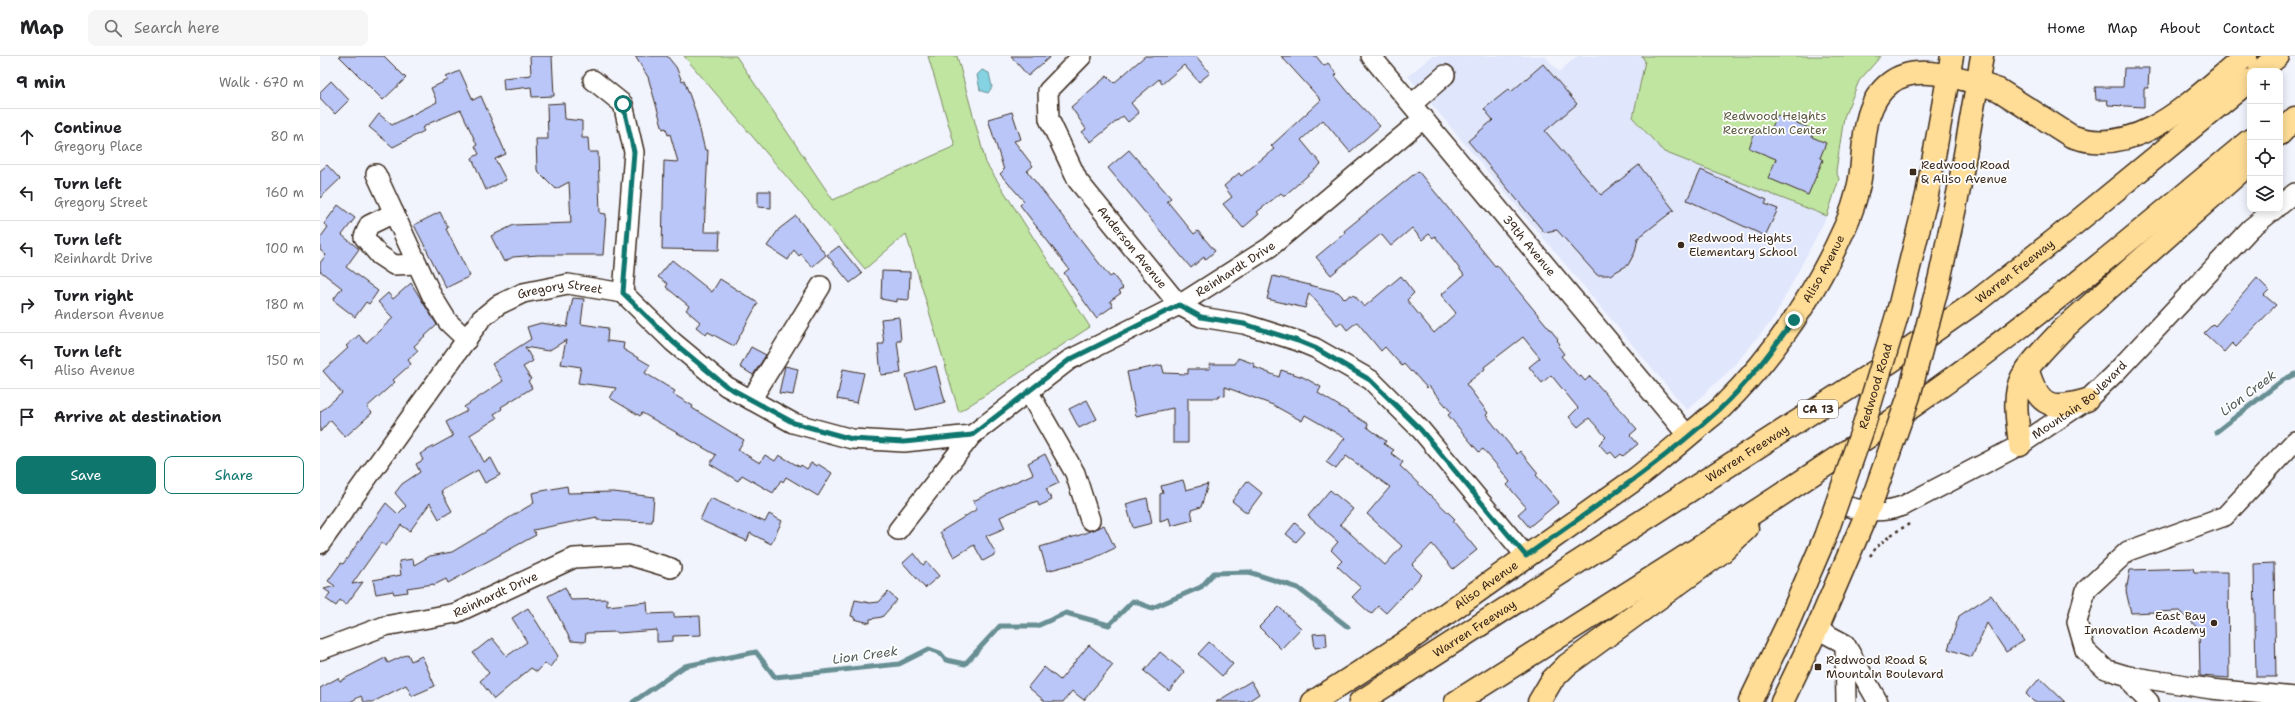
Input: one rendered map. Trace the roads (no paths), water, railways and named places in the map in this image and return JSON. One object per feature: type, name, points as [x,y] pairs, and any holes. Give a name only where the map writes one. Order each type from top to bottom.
[{"type":"main road","points":[[1782,702],[1818,629],[1867,508],[1909,396],[1939,281],[1959,189],[1982,56]]},
{"type":"main road","name":"Aliso Avenue","points":[[1313,702],[1404,643],[1664,457],[1720,409],[1746,381],[1794,320],[1813,289],[1846,226],[1859,184],[1867,120],[1882,90],[1890,83],[1908,74],[1922,73],[1951,66],[1978,83],[1999,90],[2071,136],[2083,140],[2111,142],[2139,135],[2156,126],[2246,56]]},
{"type":"main road","points":[[2264,68],[2278,56]]},
{"type":"main road","name":"Redwood Road","points":[[1750,702],[1788,623],[1825,536],[1838,504],[1862,431],[1898,312],[1927,194],[1951,66]]},
{"type":"main road","name":"Warren Freeway","points":[[1360,702],[1890,362],[1977,301],[2056,239],[2247,82]]},
{"type":"main road","points":[[2283,112],[2295,102]]},
{"type":"main road","points":[[2283,131],[2295,118]]},
{"type":"main road","points":[[1456,702],[1790,490],[1918,403],[2005,338],[2247,142]]},
{"type":"main road","points":[[2020,445],[2017,408],[2018,391],[2022,378],[2035,359],[2062,330],[2247,166]]},
{"type":"main road","points":[[2028,371],[2038,396],[2046,402],[2055,406],[2067,406],[2087,400]]},
{"type":"main road","points":[[1539,702],[1552,680],[1567,666],[1722,552],[1765,510],[1790,490]]},
{"type":"street","name":"Anderson Avenue","points":[[1082,56],[1048,91],[1049,119],[1078,181],[1179,305],[1201,317],[1244,324],[1298,341],[1339,361],[1370,380],[1421,430],[1526,556]]},
{"type":"street","name":"39th Avenue","points":[[1380,59],[1418,111],[1688,436]]},
{"type":"street","name":"Reinhardt Drive","points":[[898,530],[972,435],[1069,360],[1179,305],[1270,247],[1418,111],[1446,75]]},
{"type":"street","points":[[594,80],[623,104],[634,152],[623,293],[679,347],[726,386],[794,423],[852,439],[904,442],[972,435]]},
{"type":"street","points":[[376,174],[417,264],[448,322],[467,340]]},
{"type":"street","name":"Mountain Boulevard","points":[[1838,504],[1887,511],[1903,506],[2020,445],[2087,400],[2117,371],[2251,228],[2271,212]]},
{"type":"street","points":[[394,213],[369,225],[364,237],[379,255],[394,265],[417,264]]},
{"type":"street","name":"Gregory Street","points":[[320,544],[482,319],[498,305],[523,293],[568,284],[623,293]]},
{"type":"street","points":[[751,400],[821,286]]},
{"type":"street","points":[[1028,391],[1074,473],[1090,520]]},
{"type":"street","points":[[2295,441],[2225,516],[2128,551],[2086,590],[2077,622],[2085,650],[2105,669],[2128,676],[2211,689],[2295,697]]},
{"type":"street","name":"Reinhardt Drive","points":[[320,650],[385,626],[456,613],[574,558],[628,555],[671,568]]},
{"type":"street","points":[[1818,629],[1844,644],[1878,702]]},
{"type":"street","points":[[1844,644],[1846,702]]},
{"type":"street","points":[[2128,676],[2149,702]]},
{"type":"water","points":[[982,70],[989,73],[992,87],[988,93],[980,90],[977,75]]},
{"type":"waterway","name":"Lion Creek","points":[[2216,432],[2283,380],[2295,374]]},
{"type":"waterway","name":"Lion Creek","points":[[633,702],[685,666],[756,652],[775,677],[899,664],[929,649],[940,653],[946,660],[965,664],[1000,626],[1037,626],[1066,613],[1109,625],[1133,601],[1152,608],[1201,587],[1214,573],[1249,572],[1298,588],[1348,627]]},
{"type":"place","name":"Redwood Road & Aliso Avenue","points":[[1913,172]]},
{"type":"place","name":"Redwood Heights Elementary School","points":[[1681,245]]},
{"type":"place","name":"East Bay Innovation Academy","points":[[2214,623]]},
{"type":"place","name":"Redwood Road & Mountain Boulevard","points":[[1818,667]]},
{"type":"park label","name":"Redwood Heights Recreation Center","points":[[1775,123]]}]
